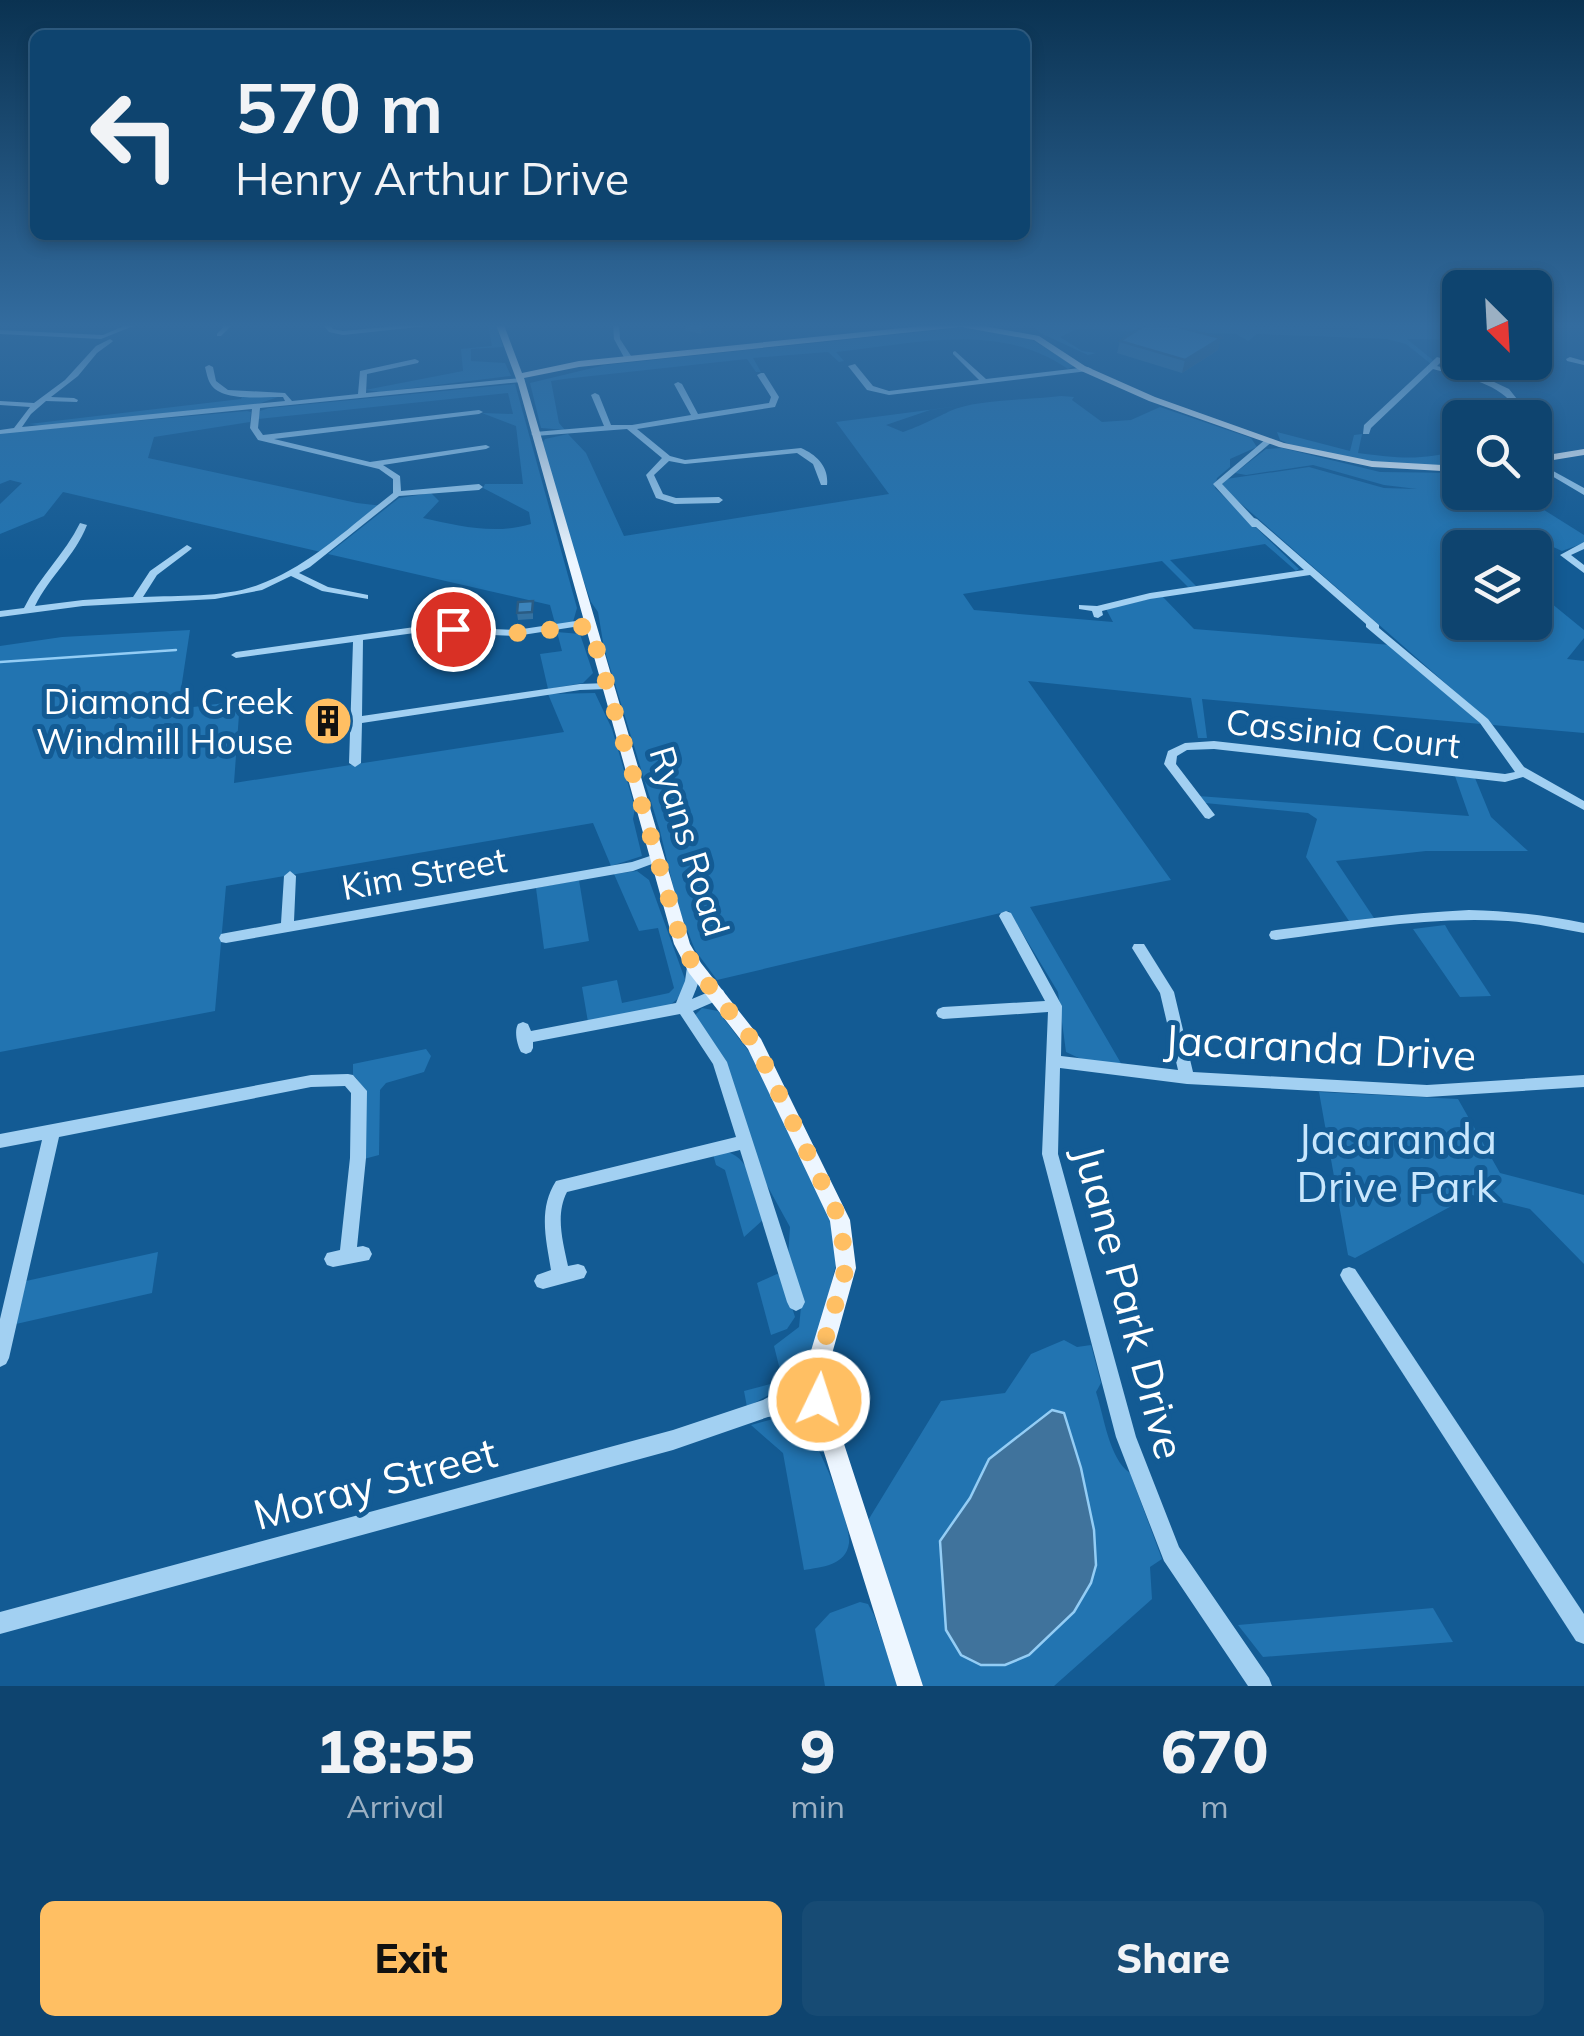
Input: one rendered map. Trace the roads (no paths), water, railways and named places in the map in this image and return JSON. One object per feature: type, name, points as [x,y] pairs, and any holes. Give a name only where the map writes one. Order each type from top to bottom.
[{"type":"main road","name":"Ryans Road","points":[[527,404],[679,936],[693,964],[762,1058],[834,1202],[844,1236],[844,1282],[821,1354],[819,1400],[844,1491],[910,1686]]},
{"type":"main road","points":[[1164,404],[1270,441],[1356,462],[1442,467]]},
{"type":"main road","points":[[1552,458],[1584,452]]},
{"type":"street","points":[[22,426],[36,404]]},
{"type":"street","points":[[0,432],[22,426],[280,404]]},
{"type":"street","points":[[599,404],[608,426]]},
{"type":"street","points":[[688,404],[695,416]]},
{"type":"street","points":[[535,436],[608,426],[632,427],[773,404]]},
{"type":"street","points":[[1368,433],[1367,427],[1392,404]]},
{"type":"street","points":[[0,614],[236,593],[294,574],[388,505],[397,494],[399,485],[394,474],[370,464],[261,438],[254,428],[256,406]]},
{"type":"street","points":[[261,438],[479,412]]},
{"type":"street","points":[[632,427],[667,458],[692,462],[798,450],[812,457],[823,472],[824,483]]},
{"type":"street","points":[[1270,441],[1217,484],[1309,572],[1491,728],[1524,773],[1584,806]]},
{"type":"street","points":[[370,464],[486,447]]},
{"type":"street","points":[[667,458],[650,472],[659,496],[719,500]]},
{"type":"street","points":[[1552,468],[1584,492]]},
{"type":"street","points":[[397,494],[479,487]]},
{"type":"street","points":[[28,610],[37,587],[78,538],[83,525]]},
{"type":"street","points":[[1584,545],[1565,555],[1584,570]]},
{"type":"street","points":[[136,600],[153,574],[187,547]]},
{"type":"street","points":[[1082,607],[1097,612],[1150,596],[1309,572]]},
{"type":"street","points":[[294,574],[320,587],[365,596]]},
{"type":"street","points":[[236,655],[422,629],[516,633],[589,624]]},
{"type":"street","points":[[355,762],[358,636]]},
{"type":"street","points":[[356,720],[606,683]]},
{"type":"street","name":"Cassinia Court","points":[[1209,815],[1170,764],[1174,751],[1214,745],[1471,775],[1508,778],[1524,773]]},
{"type":"street","name":"Kim Street","points":[[226,938],[657,862]]},
{"type":"street","points":[[287,927],[290,876]]},
{"type":"street","points":[[1276,935],[1462,915],[1518,916],[1584,928]]},
{"type":"street","name":"Juane Park Drive","points":[[1006,916],[1055,1006],[1050,1154],[1126,1437],[1170,1554],[1261,1686]]},
{"type":"street","points":[[1139,948],[1167,992],[1187,1078]]},
{"type":"street","points":[[682,1006],[692,981],[693,964]]},
{"type":"street","points":[[525,1038],[682,1006],[715,991]]},
{"type":"street","points":[[682,1006],[720,1062],[796,1302]]},
{"type":"street","points":[[943,1013],[1055,1006]]},
{"type":"street","name":"Jacaranda Drive","points":[[1054,1061],[1187,1078],[1440,1092],[1584,1081]]},
{"type":"street","points":[[0,1142],[343,1078],[356,1086],[360,1098],[348,1256]]},
{"type":"street","points":[[0,1358],[52,1132]]},
{"type":"street","points":[[561,1277],[553,1201],[562,1186],[744,1142]]},
{"type":"street","points":[[1349,1275],[1584,1633]]},
{"type":"street","name":"Moray Street","points":[[768,1408],[819,1378]]},
{"type":"street","name":"Moray Street","points":[[0,1623],[610,1458],[768,1408],[819,1400]]},
{"type":"waterway","points":[[0,662],[176,650]]},
{"type":"place","name":"Diamond Creek Windmill House","points":[[328,721]]},
{"type":"park label","name":"Jacaranda Drive Park","points":[[1397,1162]]}]
